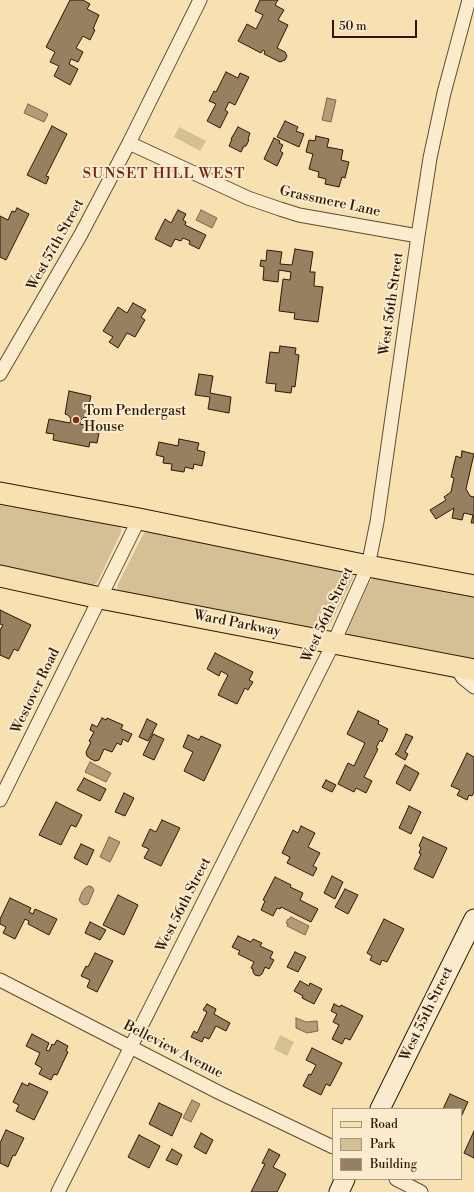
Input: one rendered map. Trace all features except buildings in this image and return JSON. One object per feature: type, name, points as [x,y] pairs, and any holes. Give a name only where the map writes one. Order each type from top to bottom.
[{"type":"main road","points":[[0,494],[139,519],[474,586]]},
{"type":"main road","name":"Ward Parkway","points":[[0,576],[100,598],[464,668]]},
{"type":"main road","name":"West 55th Street","points":[[380,1108],[474,919]]},
{"type":"main road","points":[[339,1192],[345,1180]]},
{"type":"street","name":"West 57th Street","points":[[0,374],[73,250],[129,143],[200,0]]},
{"type":"street","name":"West 56th Street","points":[[58,1192],[334,642],[368,566],[377,522],[430,158],[444,92],[469,0]]},
{"type":"street","name":"Grassmere Lane","points":[[129,143],[248,198],[280,209],[299,215],[418,236]]},
{"type":"street","name":"Westover Road","points":[[0,800],[139,519]]},
{"type":"street","points":[[464,668],[463,678],[474,687]]},
{"type":"street","name":"Belleview Avenue","points":[[0,980],[220,1093],[332,1147]]},
{"type":"street","points":[[398,1180],[422,1192]]},
{"type":"green space","points":[[179,127],[206,141],[200,151],[174,137]]},
{"type":"green space","points":[[0,501],[109,523],[121,528],[121,532],[98,581],[91,586],[0,567]]},
{"type":"green space","points":[[149,531],[352,572],[353,578],[330,625],[319,632],[226,611],[120,591],[117,588],[118,584],[144,533]]},
{"type":"green space","points":[[378,577],[474,595],[474,661],[350,637],[347,633],[369,583],[373,578]]},
{"type":"green space","points":[[280,1035],[294,1042],[287,1056],[274,1049]]},
{"type":"shaded area","points":[[327,98],[336,100],[331,122],[322,120]]},
{"type":"shaded area","points":[[28,104],[48,114],[44,122],[24,113]]},
{"type":"shaded area","points":[[201,210],[217,218],[212,228],[196,220]]},
{"type":"shaded area","points":[[90,762],[111,773],[106,782],[85,772]]},
{"type":"shaded area","points":[[109,837],[120,842],[110,862],[100,857]]},
{"type":"shaded area","points":[[89,886],[94,890],[88,904],[84,905],[79,900],[82,892]]},
{"type":"shaded area","points":[[291,917],[309,926],[305,935],[287,926],[288,924],[286,923]]},
{"type":"shaded area","points":[[296,1018],[306,1022],[317,1021],[318,1031],[307,1033],[296,1028]]},
{"type":"shaded area","points":[[192,1100],[200,1104],[191,1122],[183,1118]]},
{"type":"place","name":"Tom Pendergast House","points":[[76,420]]},
{"type":"district","name":"SUNSET HILL WEST","points":[[164,174]]}]
